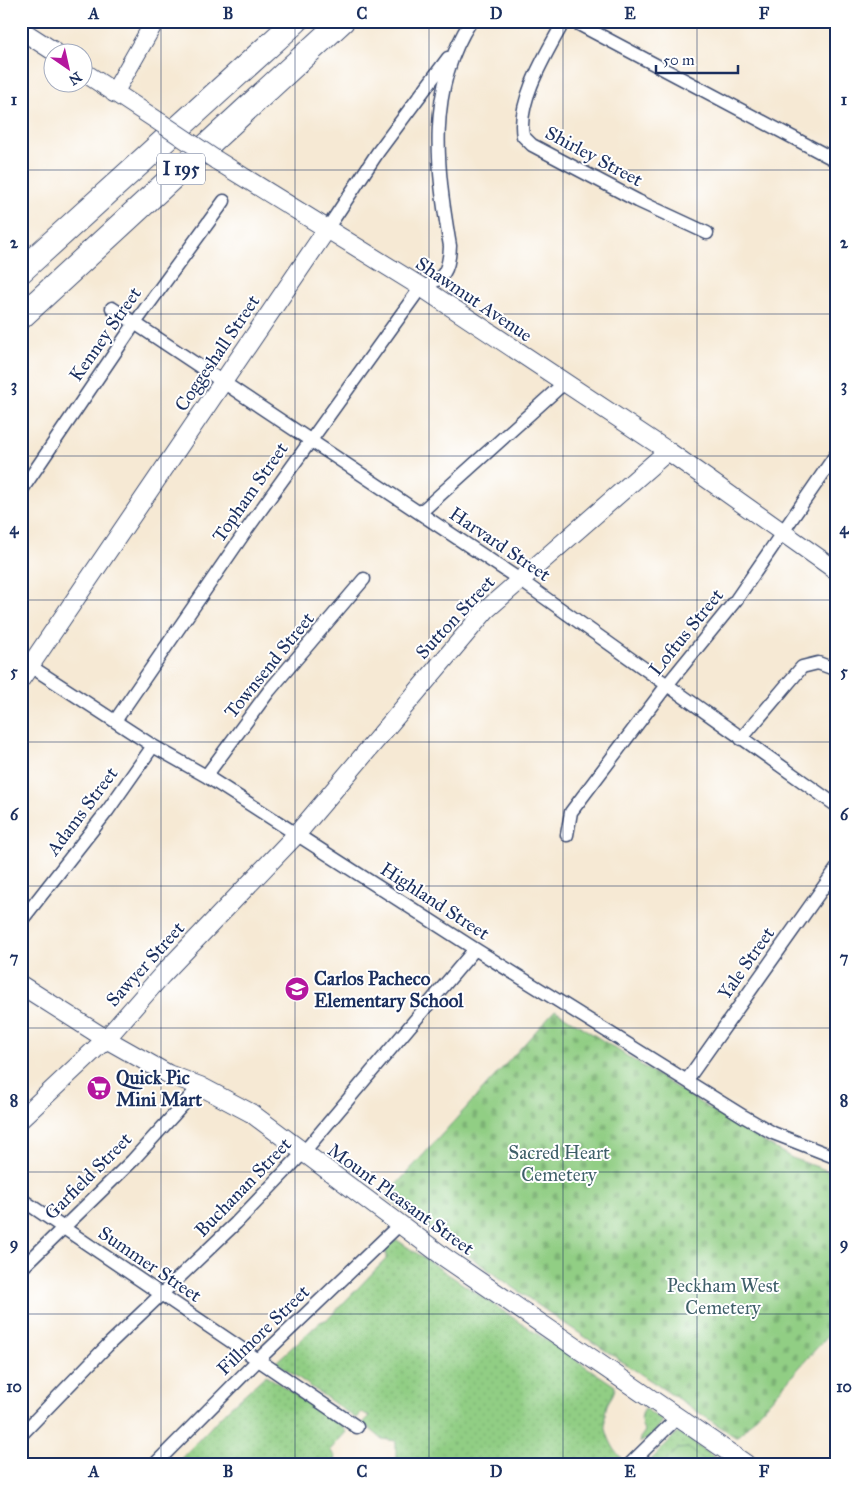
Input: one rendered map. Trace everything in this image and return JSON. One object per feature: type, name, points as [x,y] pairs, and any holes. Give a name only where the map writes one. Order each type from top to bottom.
[{"type":"highway","name":"I 195","points":[[21,270],[296,21]]},
{"type":"highway","name":"I 195","points":[[21,317],[342,21]]},
{"type":"main road","points":[[114,93],[155,21]]},
{"type":"main road","points":[[21,30],[42,44]]},
{"type":"main road","name":"Shawmut Avenue","points":[[92,78],[216,160],[421,288],[563,384],[668,451],[837,571]]},
{"type":"main road","name":"Coggeshall Street","points":[[24,669],[225,382],[279,298],[327,229]]},
{"type":"main road","name":"Sutton Street","points":[[296,835],[486,610],[668,451]]},
{"type":"main road","name":"Sawyer Street","points":[[21,1119],[106,1039],[162,975],[296,835]]},
{"type":"main road","name":"Mount Pleasant Street","points":[[21,984],[106,1039],[168,1074],[200,1086],[251,1113],[302,1153],[477,1281],[679,1416],[746,1464]]},
{"type":"street","points":[[21,30],[29,21]]},
{"type":"street","points":[[421,288],[437,282],[450,257],[438,149],[443,91],[452,53],[471,21]]},
{"type":"street","name":"Shirley Street","points":[[564,21],[529,93],[522,118],[523,136],[532,145],[629,196],[707,233]]},
{"type":"street","points":[[573,21],[837,161]]},
{"type":"street","name":"Coggeshall Street","points":[[327,229],[378,152],[452,53]]},
{"type":"street","name":"Kenney Street","points":[[21,491],[135,323],[224,201]]},
{"type":"street","name":"Topham Street","points":[[115,721],[310,440],[421,288]]},
{"type":"street","name":"Harvard Street","points":[[112,308],[421,512],[520,580],[837,806]]},
{"type":"street","points":[[421,512],[563,384]]},
{"type":"street","name":"Loftus Street","points":[[568,836],[571,812],[667,685],[736,600],[784,533],[837,453]]},
{"type":"street","name":"Townsend Street","points":[[206,776],[269,691],[364,578]]},
{"type":"street","points":[[741,739],[802,667],[818,663],[837,670]]},
{"type":"street","name":"Highland Street","points":[[24,669],[206,776],[475,950],[773,1132],[837,1158]]},
{"type":"street","name":"Adams Street","points":[[21,922],[108,810],[153,746]]},
{"type":"street","name":"Yale Street","points":[[687,1080],[837,868]]},
{"type":"street","name":"Buchanan Street","points":[[21,1435],[107,1346],[236,1224],[302,1153],[475,950]]},
{"type":"street","name":"Garfield Street","points":[[21,1269],[132,1161],[200,1086]]},
{"type":"street","name":"Summer Street","points":[[21,1198],[357,1427]]},
{"type":"street","name":"Fillmore Street","points":[[155,1464],[259,1359],[399,1225]]},
{"type":"street","points":[[630,1464],[679,1416]]},
{"type":"green space","points":[[555,1010],[738,1127],[792,1158],[837,1174],[837,1325],[737,1438],[558,1319],[385,1197]]},
{"type":"green space","points":[[397,1240],[615,1386],[607,1405],[605,1419],[607,1433],[621,1458],[619,1464],[396,1464],[396,1441],[382,1439],[363,1423],[370,1416],[361,1412],[356,1418],[354,1417],[276,1362],[320,1322],[328,1319],[386,1259],[386,1247]]},
{"type":"green space","points":[[266,1375],[343,1427],[346,1432],[330,1450],[336,1457],[333,1464],[176,1464],[226,1411]]},
{"type":"green space","points":[[644,1408],[663,1421],[651,1437],[639,1443],[645,1431],[641,1420]]},
{"type":"green space","points":[[678,1432],[724,1464],[647,1464]]},
{"type":"green space","points":[[688,1448],[710,1464],[663,1464],[678,1449]]},
{"type":"place","name":"Carlos Pacheco Elementary School","points":[[297,989]]},
{"type":"place","name":"Quick Pic Mini Mart","points":[[99,1088]]},
{"type":"park label","name":"Sacred Heart Cemetery","points":[[559,1163]]},
{"type":"park label","name":"Peckham West Cemetery","points":[[723,1296]]}]
